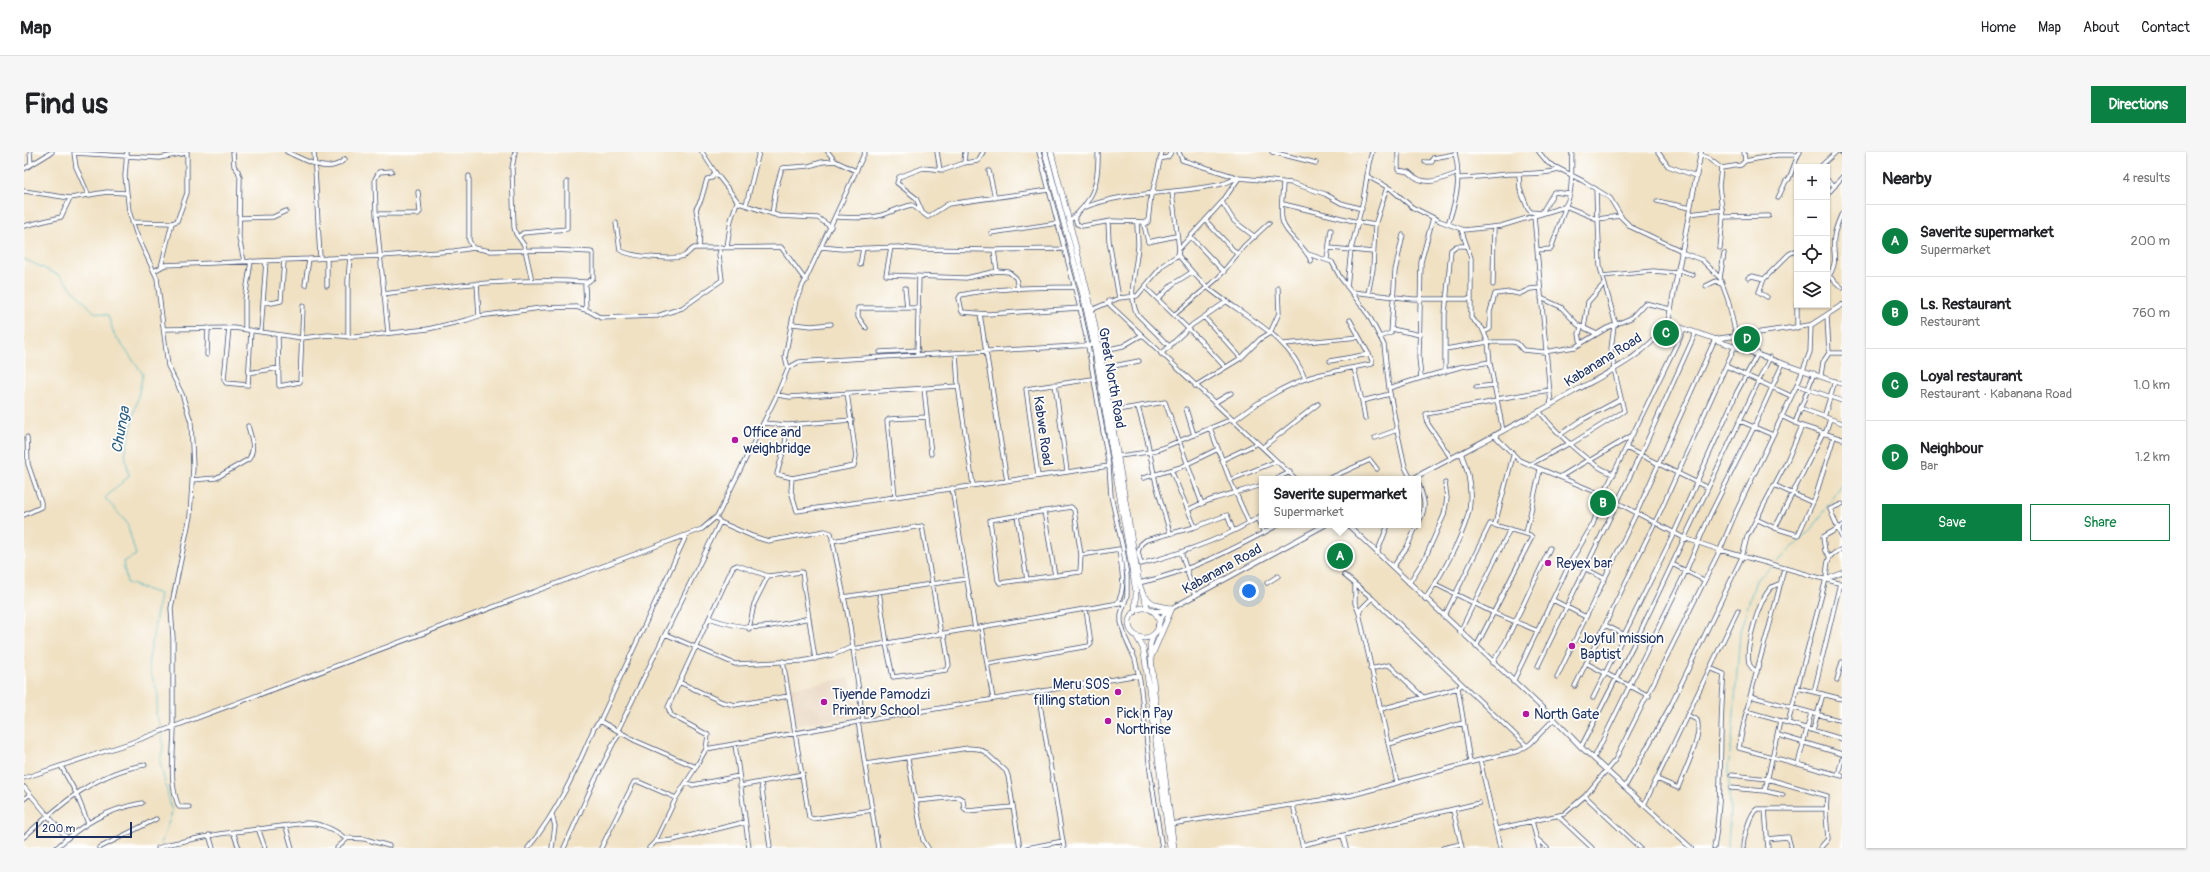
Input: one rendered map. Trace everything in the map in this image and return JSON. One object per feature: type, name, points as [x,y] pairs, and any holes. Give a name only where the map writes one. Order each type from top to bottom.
[{"type":"main road","name":"Great North Road","points":[[1045,152],[1084,299],[1094,345],[1136,592],[1134,612]]},
{"type":"main road","name":"Great North Road","points":[[1051,152],[1100,351],[1119,456],[1139,583],[1150,610]]},
{"type":"main road","points":[[1141,591],[1149,601],[1160,607],[1170,609],[1162,627],[1152,658]]},
{"type":"main road","points":[[1170,848],[1169,824],[1150,646],[1158,625],[1157,617],[1150,610],[1142,609],[1134,612],[1130,619],[1130,626],[1143,648],[1169,824],[1174,848]]},
{"type":"main road","points":[[1137,637],[1144,638],[1153,635]]},
{"type":"street","points":[[30,152],[31,164]]},
{"type":"street","points":[[24,169],[52,152]]},
{"type":"street","points":[[127,152],[126,192],[132,222],[154,271],[165,329],[168,366],[182,394],[192,422],[192,480],[190,516],[171,608],[173,638],[174,796],[179,807],[189,807]]},
{"type":"street","points":[[89,196],[76,168],[74,153],[159,158],[187,152],[186,198],[177,221],[172,223],[132,222]]},
{"type":"street","points":[[233,152],[234,166],[240,177],[239,238],[244,261]]},
{"type":"street","points":[[287,152],[315,165],[334,167],[345,159]]},
{"type":"street","points":[[314,152],[320,258]]},
{"type":"street","points":[[515,152],[512,174],[514,227],[526,251],[532,281]]},
{"type":"street","points":[[746,206],[759,152]]},
{"type":"street","points":[[828,152],[835,161],[856,171]]},
{"type":"street","points":[[24,778],[158,733],[702,529],[716,518],[777,395],[788,368],[785,357],[796,300],[865,152]]},
{"type":"street","points":[[937,152],[940,170]]},
{"type":"street","points":[[964,163],[965,152]]},
{"type":"street","points":[[923,214],[916,198],[900,186],[897,180],[918,170],[940,170],[964,163],[978,161],[983,152]]},
{"type":"street","points":[[1039,152],[1058,223],[1063,249],[1080,308],[1088,346],[1092,379],[1108,466],[1111,496],[1123,548],[1127,576],[1125,602],[1121,622],[1139,675],[1150,771],[1162,848]]},
{"type":"street","points":[[1069,221],[1083,208],[1092,194],[1097,173],[1098,152]]},
{"type":"street","points":[[1162,152],[1151,194],[1148,222],[1144,228],[1148,242],[1176,236]]},
{"type":"street","points":[[1160,158],[1168,157],[1171,152]]},
{"type":"street","points":[[1179,152],[1182,160],[1186,163],[1238,177],[1283,182],[1303,186],[1325,194],[1341,203],[1362,209]]},
{"type":"street","points":[[1272,152],[1316,163]]},
{"type":"street","points":[[1347,286],[1351,250],[1362,209],[1372,152]]},
{"type":"street","points":[[1398,152],[1398,170],[1409,172],[1413,178],[1423,182],[1458,173]]},
{"type":"street","points":[[1539,152],[1546,162],[1559,170],[1570,174],[1612,200],[1621,216],[1633,229],[1654,236],[1682,252],[1702,260],[1720,278]]},
{"type":"street","points":[[1537,250],[1551,249],[1566,206],[1571,185],[1570,174],[1572,152]]},
{"type":"street","points":[[1658,152],[1668,166],[1696,176]]},
{"type":"street","points":[[1744,152],[1744,161]]},
{"type":"street","points":[[1823,164],[1836,152]]},
{"type":"street","points":[[704,153],[715,172],[738,202],[772,214],[792,218],[815,217],[831,226]]},
{"type":"street","points":[[1425,162],[1432,162],[1433,158],[1455,153],[1458,173],[1457,197],[1448,224]]},
{"type":"street","points":[[1778,198],[1786,180],[1789,179],[1799,153],[1744,161],[1741,165],[1721,168],[1701,154],[1668,323],[1696,334],[1758,353],[1835,381],[1842,382]]},
{"type":"street","points":[[772,214],[776,188],[782,168],[809,166],[822,162],[835,161]]},
{"type":"street","points":[[1720,248],[1723,210],[1718,186],[1721,168]]},
{"type":"street","points":[[1457,178],[1542,174],[1559,170]]},
{"type":"street","points":[[388,334],[376,214],[376,176],[379,172],[392,171]]},
{"type":"street","points":[[989,171],[995,198]]},
{"type":"street","points":[[699,248],[700,230],[696,209],[701,200],[707,179],[712,178],[715,172]]},
{"type":"street","points":[[1519,174],[1520,189],[1528,210],[1531,212],[1541,213]]},
{"type":"street","points":[[469,176],[469,240],[473,248]]},
{"type":"street","points":[[1367,176],[1388,187],[1410,205],[1433,218],[1461,229],[1472,231],[1494,227],[1566,206],[1598,219],[1621,216]]},
{"type":"street","points":[[1083,208],[1111,198],[1172,192],[1222,184],[1238,177]]},
{"type":"street","points":[[1179,249],[1222,202],[1238,177]]},
{"type":"street","points":[[1830,192],[1842,177]]},
{"type":"street","points":[[518,237],[522,234],[568,229],[567,182]]},
{"type":"street","points":[[1283,182],[1283,204],[1281,213],[1283,223],[1308,254],[1311,261]]},
{"type":"street","points":[[1830,182],[1835,186]]},
{"type":"street","points":[[1368,294],[1374,252],[1375,225],[1388,187]]},
{"type":"street","points":[[1529,465],[1571,444],[1624,411],[1611,350],[1615,325],[1602,276],[1596,189]]},
{"type":"street","points":[[836,217],[853,218],[875,216],[900,207],[912,205],[928,216],[948,204],[1049,190]]},
{"type":"street","points":[[24,191],[70,198],[107,192],[126,192]]},
{"type":"street","points":[[376,214],[418,214],[420,212],[418,192]]},
{"type":"street","points":[[1091,310],[1118,298],[1133,297],[1141,294],[1156,273],[1178,255],[1179,249],[1176,236],[1172,192]]},
{"type":"street","points":[[1541,213],[1554,192],[1569,194]]},
{"type":"street","points":[[24,226],[61,217],[70,198]]},
{"type":"street","points":[[1657,201],[1690,208]]},
{"type":"street","points":[[727,247],[731,220],[738,202]]},
{"type":"street","points":[[1222,202],[1234,221],[1255,237]]},
{"type":"street","points":[[1283,204],[1375,225]]},
{"type":"street","points":[[1689,214],[1723,210]]},
{"type":"street","points":[[240,218],[274,217],[286,211]]},
{"type":"street","points":[[1830,273],[1834,268],[1835,261],[1834,237],[1842,213]]},
{"type":"street","points":[[1074,216],[1079,226],[1108,222],[1148,222]]},
{"type":"street","points":[[1534,216],[1551,405]]},
{"type":"street","points":[[1723,217],[1769,216]]},
{"type":"street","points":[[1421,378],[1420,335],[1422,259],[1433,218]]},
{"type":"street","points":[[1206,221],[1237,254]]},
{"type":"street","points":[[616,222],[620,250],[629,254],[678,257],[687,254],[694,248],[781,247],[806,281]]},
{"type":"street","points":[[1108,222],[1109,241],[1118,298]]},
{"type":"street","points":[[1137,222],[1138,245],[1133,297],[1137,314],[1170,347]]},
{"type":"street","points":[[161,266],[172,223]]},
{"type":"street","points":[[991,233],[1058,223]]},
{"type":"street","points":[[1174,315],[1224,272],[1237,254],[1269,223]]},
{"type":"street","points":[[1493,285],[1494,227]]},
{"type":"street","points":[[1461,229],[1467,246],[1472,269],[1470,299],[1471,320],[1484,332],[1488,342],[1490,362],[1503,431]]},
{"type":"street","points":[[1327,259],[1330,248],[1331,230]]},
{"type":"street","points":[[1380,337],[1390,335],[1392,329],[1392,297],[1395,271],[1403,235]]},
{"type":"street","points":[[1191,237],[1224,272]]},
{"type":"street","points":[[1446,372],[1445,348],[1447,299],[1451,250],[1456,246],[1467,246]]},
{"type":"street","points":[[165,329],[229,328],[261,331],[302,338],[328,335],[348,337],[388,334],[428,328],[479,316],[569,306],[586,310],[598,317],[605,318],[657,316],[682,308],[722,280],[720,255],[721,247]]},
{"type":"street","points":[[821,247],[891,247],[994,250],[1063,249]]},
{"type":"street","points":[[891,247],[885,275],[966,278],[997,271],[1009,272],[1017,280],[1018,289]]},
{"type":"street","points":[[154,271],[161,266],[244,261],[284,261],[350,256],[381,256],[454,251],[473,248],[490,250],[520,249],[526,251],[549,250],[593,253],[593,278],[586,282],[532,281],[478,283],[383,294]]},
{"type":"street","points":[[860,265],[863,248]]},
{"type":"street","points":[[1330,248],[1374,252]]},
{"type":"street","points":[[994,250],[997,271]]},
{"type":"street","points":[[1724,253],[1720,278],[1728,300],[1736,335]]},
{"type":"street","points":[[1308,254],[1327,259],[1332,262],[1369,316],[1380,337],[1384,347],[1389,388],[1397,430],[1405,467],[1410,476]]},
{"type":"street","points":[[1767,297],[1759,292],[1764,279],[1794,254]]},
{"type":"street","points":[[1178,255],[1192,272],[1208,287],[1284,344],[1296,358],[1305,379]]},
{"type":"street","points":[[348,337],[348,281],[350,256]]},
{"type":"street","points":[[327,258],[327,286]]},
{"type":"street","points":[[304,285],[309,259]]},
{"type":"street","points":[[245,329],[245,298],[251,261]]},
{"type":"street","points":[[261,331],[266,261]]},
{"type":"street","points":[[263,301],[272,303],[281,301],[284,261]]},
{"type":"street","points":[[1602,276],[1652,271],[1677,272],[1693,275]]},
{"type":"street","points":[[1158,299],[1173,284],[1192,272]]},
{"type":"street","points":[[918,355],[919,276]]},
{"type":"street","points":[[1748,278],[1752,276],[1764,279]]},
{"type":"street","points":[[1830,278],[1842,288]]},
{"type":"street","points":[[1706,286],[1716,280],[1722,285]]},
{"type":"street","points":[[586,282],[586,310]]},
{"type":"street","points":[[478,283],[479,316]]},
{"type":"street","points":[[1581,344],[1579,334],[1583,327],[1588,302],[1604,284]]},
{"type":"street","points":[[1074,287],[1018,289],[960,296],[962,312],[980,314],[1080,308]]},
{"type":"street","points":[[906,288],[907,308]]},
{"type":"street","points":[[1146,288],[1225,367]]},
{"type":"street","points":[[1195,386],[1241,358],[1260,339],[1270,333],[1279,313],[1278,288]]},
{"type":"street","points":[[1484,332],[1490,329],[1490,312],[1495,294],[1510,292],[1519,294],[1530,289],[1540,288]]},
{"type":"street","points":[[1352,292],[1422,299],[1470,299]]},
{"type":"street","points":[[1541,298],[1565,310],[1573,321],[1597,334]]},
{"type":"street","points":[[1109,301],[1110,304],[1161,354],[1293,476]]},
{"type":"street","points":[[1161,354],[1188,329],[1227,301]]},
{"type":"street","points":[[1445,348],[1488,342],[1517,343],[1523,350],[1563,350],[1581,344],[1597,334],[1631,318],[1646,303],[1670,309]]},
{"type":"street","points":[[1715,340],[1736,335],[1811,325],[1842,305]]},
{"type":"street","points":[[278,335],[279,386],[300,382],[303,306]]},
{"type":"street","points":[[866,328],[858,317],[858,308],[919,308]]},
{"type":"street","points":[[1797,308],[1797,328]]},
{"type":"street","points":[[980,314],[1006,481]]},
{"type":"street","points":[[1821,376],[1823,362],[1829,353],[1827,316]]},
{"type":"street","points":[[1204,317],[1241,358]]},
{"type":"street","points":[[1119,456],[1150,452],[1232,420],[1268,397],[1305,379],[1372,364],[1369,354],[1350,320]]},
{"type":"street","name":"Kabanana Road","points":[[1421,477],[1451,458],[1551,405],[1614,369],[1648,346],[1668,323]]},
{"type":"street","points":[[792,324],[812,326],[830,324]]},
{"type":"street","points":[[1496,829],[1558,816],[1568,811],[1585,796],[1615,760],[1649,696],[1704,580],[1720,550],[1797,384],[1810,352],[1811,325]]},
{"type":"street","points":[[207,356],[208,328]]},
{"type":"street","points":[[229,328],[224,379],[226,383],[248,385],[251,330]]},
{"type":"street","points":[[1392,329],[1420,335]]},
{"type":"street","points":[[1513,682],[1571,561],[1593,524],[1604,495],[1684,329]]},
{"type":"street","points":[[1538,666],[1567,608],[1696,334]]},
{"type":"street","points":[[1100,351],[1123,346],[1142,335]]},
{"type":"street","points":[[1284,344],[1359,337]]},
{"type":"street","points":[[1557,677],[1636,514],[1715,340]]},
{"type":"street","points":[[788,368],[799,362],[956,353],[987,353],[1094,345]]},
{"type":"street","points":[[1575,686],[1654,522],[1735,346]]},
{"type":"street","points":[[880,352],[918,350]]},
{"type":"street","points":[[890,351],[890,357]]},
{"type":"street","points":[[956,353],[958,386],[973,485]]},
{"type":"street","points":[[1593,698],[1674,533],[1758,353]]},
{"type":"street","points":[[1829,353],[1842,353]]},
{"type":"street","points":[[1330,361],[1369,354]]},
{"type":"street","points":[[1581,746],[1672,564],[1760,381],[1770,357]]},
{"type":"street","points":[[1103,368],[1139,361]]},
{"type":"street","points":[[1389,388],[1460,367],[1490,362]]},
{"type":"street","points":[[1594,758],[1686,571],[1710,515],[1754,427],[1783,362]]},
{"type":"street","points":[[1726,366],[1791,396]]},
{"type":"street","points":[[248,373],[279,368]]},
{"type":"street","points":[[1354,368],[1365,418]]},
{"type":"street","points":[[1795,423],[1814,373]]},
{"type":"street","points":[[1067,472],[1055,384],[1092,379]]},
{"type":"street","points":[[1824,417],[1835,381]]},
{"type":"street","name":"Kabwe Road","points":[[1038,476],[1026,389],[1055,384]]},
{"type":"street","points":[[1797,384],[1808,390],[1842,401]]},
{"type":"street","points":[[1476,387],[1495,385]]},
{"type":"street","points":[[777,395],[790,397],[958,386]]},
{"type":"street","points":[[924,388],[931,454]]},
{"type":"street","points":[[1451,458],[1428,424],[1426,414],[1550,390]]},
{"type":"street","points":[[787,425],[785,445],[777,472],[792,478],[856,466],[852,420],[847,393]]},
{"type":"street","points":[[1214,404],[1231,393]]},
{"type":"street","points":[[1362,401],[1390,394]]},
{"type":"street","points":[[1561,434],[1582,420],[1621,399]]},
{"type":"street","points":[[1110,411],[1165,402],[1202,504]]},
{"type":"street","points":[[1263,447],[1318,404]]},
{"type":"street","points":[[1138,407],[1150,452],[1154,476],[1170,533]]},
{"type":"street","points":[[1800,408],[1842,423]]},
{"type":"street","points":[[1186,409],[1194,435]]},
{"type":"street","points":[[1539,411],[1551,426],[1589,461],[1614,474]]},
{"type":"street","points":[[1781,416],[1802,426],[1842,439]]},
{"type":"street","points":[[895,496],[887,420],[927,417]]},
{"type":"street","points":[[1775,528],[1793,495],[1830,419]]},
{"type":"street","points":[[763,423],[787,425],[852,420]]},
{"type":"street","points":[[1740,421],[1773,435]]},
{"type":"street","points":[[192,480],[216,478],[249,459],[252,454],[253,443],[248,426]]},
{"type":"street","points":[[1625,787],[1672,703],[1742,556],[1747,537],[1786,463],[1802,426]]},
{"type":"street","points":[[1210,428],[1230,480],[1249,523]]},
{"type":"street","points":[[1375,438],[1397,430]]},
{"type":"street","points":[[1494,435],[1513,456],[1529,465],[1604,495],[1636,514],[1684,538],[1720,550],[1841,583],[1814,692]]},
{"type":"street","points":[[1560,477],[1632,436]]},
{"type":"street","points":[[24,515],[41,507],[28,464],[27,437]]},
{"type":"street","points":[[1756,519],[1775,528],[1798,535],[1821,479],[1834,437]]},
{"type":"street","points":[[1222,460],[1258,443]]},
{"type":"street","points":[[1626,448],[1658,465],[1708,488]]},
{"type":"street","points":[[1143,478],[1154,476],[1187,464],[1218,449]]},
{"type":"street","points":[[1426,599],[1453,549],[1469,512],[1470,501],[1467,475],[1461,453]]},
{"type":"street","points":[[1495,524],[1513,456]]},
{"type":"street","points":[[1335,476],[1370,460],[1377,469]]},
{"type":"street","points":[[1230,480],[1277,461]]},
{"type":"street","points":[[792,478],[791,491],[797,511],[1108,466]]},
{"type":"street","points":[[1171,470],[1195,526]]},
{"type":"street","points":[[1526,534],[1540,470]]},
{"type":"street","points":[[1282,476],[1290,472]]},
{"type":"street","points":[[1409,583],[1425,558],[1444,515],[1447,498],[1446,483]]},
{"type":"street","points":[[1774,485],[1811,502]]},
{"type":"street","points":[[1188,510],[1217,498],[1236,494],[1259,486]]},
{"type":"street","points":[[952,488],[974,628]]},
{"type":"street","points":[[1421,492],[1425,504],[1424,514],[1421,518]]},
{"type":"street","points":[[1842,504],[1830,509],[1840,527],[1842,538]]},
{"type":"street","points":[[1071,507],[1074,508],[1081,554],[1080,572],[1002,584],[998,580],[990,521],[1017,515],[1071,507]]},
{"type":"street","points":[[1044,511],[1055,576]]},
{"type":"street","points":[[1017,515],[1027,580]]},
{"type":"street","points":[[1233,530],[1227,515],[1146,540],[1141,544],[1138,552],[1141,564],[1181,552],[1233,530],[1249,523],[1257,518],[1259,522]]},
{"type":"street","points":[[716,518],[720,522],[752,536],[768,541],[825,531],[830,534],[853,648],[863,720]]},
{"type":"street","points":[[564,848],[592,786],[720,522]]},
{"type":"street","points":[[1444,617],[1454,594],[1490,524],[1495,524],[1532,537],[1500,597],[1494,613],[1476,647]]},
{"type":"street","points":[[832,541],[922,526],[932,584],[949,665],[946,670],[893,677],[886,644],[879,591]]},
{"type":"street","points":[[1788,723],[1826,580],[1829,556],[1825,551],[1824,536],[1840,527]]},
{"type":"street","points":[[1262,528],[1264,533]]},
{"type":"street","points":[[1139,583],[1186,570],[1273,528]]},
{"type":"street","name":"Kabanana Road","points":[[1170,609],[1320,528]]},
{"type":"street","points":[[1351,528],[1492,663],[1691,848]]},
{"type":"street","points":[[1377,553],[1387,528]]},
{"type":"street","points":[[1393,567],[1406,547],[1415,528]]},
{"type":"street","points":[[1460,632],[1491,571],[1510,529]]},
{"type":"street","points":[[528,848],[552,815],[571,780],[594,728],[600,721],[686,536]]},
{"type":"street","points":[[1081,554],[1119,550],[1123,548]]},
{"type":"street","points":[[1492,663],[1505,643],[1550,548]]},
{"type":"street","points":[[1829,556],[1842,549]]},
{"type":"street","points":[[1117,603],[1121,594],[1122,579],[1119,550]]},
{"type":"street","points":[[1181,552],[1195,596]]},
{"type":"street","points":[[1571,561],[1585,570],[1605,579]]},
{"type":"street","points":[[1672,564],[1704,580]]},
{"type":"street","points":[[649,848],[655,842],[676,798],[706,749],[708,735],[706,733],[668,712],[670,701],[735,566],[739,565],[768,576],[802,572],[815,659]]},
{"type":"street","points":[[1784,568],[1746,711],[1739,748],[1840,776],[1842,759]]},
{"type":"street","points":[[1826,580],[1842,573]]},
{"type":"street","points":[[1344,575],[1372,598],[1528,746]]},
{"type":"street","points":[[750,629],[754,604],[768,576]]},
{"type":"street","points":[[1267,583],[1278,576]]},
{"type":"street","points":[[843,597],[966,579]]},
{"type":"street","points":[[1757,672],[1750,666],[1749,661],[1752,632],[1764,598],[1771,587],[1781,583]]},
{"type":"street","points":[[1355,584],[1355,603],[1359,613],[1370,669],[1381,709],[1397,783]]},
{"type":"street","points":[[1435,584],[1494,613],[1538,630]]},
{"type":"street","points":[[1359,613],[1372,598]]},
{"type":"street","points":[[1553,600],[1586,617]]},
{"type":"street","points":[[665,634],[735,664],[815,659],[853,648],[981,628],[1125,602]]},
{"type":"street","points":[[987,664],[1089,646],[1091,644],[1086,609]]},
{"type":"street","points":[[1150,610],[1170,609]]},
{"type":"street","points":[[1158,625],[1170,609]]},
{"type":"street","points":[[1644,805],[1683,728],[1686,715],[1738,610]]},
{"type":"street","points":[[709,618],[733,626],[750,629],[792,623],[809,618]]},
{"type":"street","points":[[1605,625],[1624,636],[1635,640]]},
{"type":"street","points":[[981,628],[993,699]]},
{"type":"street","points":[[783,661],[810,819],[873,810]]},
{"type":"street","points":[[1837,680],[1842,662]]},
{"type":"street","points":[[1586,663],[1615,680],[1649,696]]},
{"type":"street","points":[[1370,669],[1389,665],[1423,697]]},
{"type":"street","points":[[1710,668],[1724,674],[1719,757],[1721,790],[1714,848]]},
{"type":"street","points":[[706,749],[863,720],[1139,675]]},
{"type":"street","points":[[680,682],[722,702],[735,705],[789,696]]},
{"type":"street","points":[[1381,709],[1458,688],[1462,684]]},
{"type":"street","points":[[1458,688],[1470,762]]},
{"type":"street","points":[[1798,688],[1842,699]]},
{"type":"street","points":[[1038,692],[1064,848]]},
{"type":"street","points":[[1813,730],[1823,694]]},
{"type":"street","points":[[1750,696],[1792,706],[1811,713],[1842,721]]},
{"type":"street","points":[[1746,711],[1842,739]]},
{"type":"street","points":[[1798,764],[1811,713]]},
{"type":"street","points":[[1656,779],[1678,788],[1697,737],[1699,726],[1697,720],[1686,715]]},
{"type":"street","points":[[1159,825],[1352,795],[1470,762],[1519,751],[1528,746],[1554,719]]},
{"type":"street","points":[[600,721],[696,767]]},
{"type":"street","points":[[858,721],[866,764],[878,848]]},
{"type":"street","points":[[1765,791],[1780,721]]},
{"type":"street","points":[[1389,744],[1463,723]]},
{"type":"street","points":[[1778,735],[1842,754]]},
{"type":"street","points":[[735,744],[738,776],[749,848]]},
{"type":"street","points":[[866,764],[908,759],[968,748],[979,749],[1007,773],[1020,848]]},
{"type":"street","points":[[908,759],[923,840],[928,848]]},
{"type":"street","points":[[1480,760],[1500,848]]},
{"type":"street","points":[[24,837],[76,793],[95,780],[125,768],[145,765]]},
{"type":"street","points":[[61,766],[76,793],[88,823]]},
{"type":"street","points":[[740,786],[802,774]]},
{"type":"street","points":[[1732,775],[1768,779],[1827,796],[1827,841],[1821,848]]},
{"type":"street","points":[[686,783],[693,785],[738,776]]},
{"type":"street","points":[[601,848],[634,782],[639,782],[676,798]]},
{"type":"street","points":[[761,782],[770,848]]},
{"type":"street","points":[[24,787],[67,838]]},
{"type":"street","points":[[1731,788],[1765,791],[1784,795]]},
{"type":"street","points":[[24,799],[30,794]]},
{"type":"street","points":[[1585,796],[1640,848]]},
{"type":"street","points":[[916,801],[958,797],[962,800],[966,811],[1013,807]]},
{"type":"street","points":[[56,848],[88,823],[116,808],[142,803]]},
{"type":"street","points":[[1293,805],[1302,846],[1479,803]]},
{"type":"street","points":[[1743,848],[1743,839],[1754,810],[1765,808],[1826,809]]},
{"type":"street","points":[[1765,808],[1766,839],[1768,848]]},
{"type":"street","points":[[1443,848],[1462,846],[1453,810]]},
{"type":"street","points":[[552,815],[555,829],[552,848]]},
{"type":"street","points":[[1558,816],[1592,848]]},
{"type":"street","points":[[99,848],[156,819]]},
{"type":"street","points":[[1532,821],[1539,848]]},
{"type":"street","points":[[655,842],[673,840],[745,822]]},
{"type":"street","points":[[158,848],[169,844],[209,836],[258,828],[286,827],[306,823],[318,824],[332,828],[346,839],[365,839],[389,846]]},
{"type":"street","points":[[286,827],[292,848]]},
{"type":"street","points":[[258,828],[265,848]]},
{"type":"street","points":[[233,832],[238,848]]},
{"type":"street","points":[[209,836],[213,848]]},
{"type":"street","points":[[1343,836],[1346,848]]},
{"type":"street","points":[[1766,839],[1788,837],[1791,848]]},
{"type":"street","points":[[1536,838],[1547,848]]},
{"type":"street","points":[[336,848],[341,846],[346,839]]},
{"type":"street","points":[[1027,848],[1063,841]]},
{"type":"shaded area","name":"Tiyende Pamodzi Primary School","points":[[850,678],[858,716],[796,725],[790,688]]},
{"type":"waterway","name":"Chunga","points":[[24,259],[60,276],[94,312],[108,315],[114,334],[143,374],[125,454],[129,476],[105,498],[127,523],[136,555],[123,562],[127,583],[160,594],[148,665],[158,694],[156,714],[162,729]]},
{"type":"waterway","points":[[1777,562],[1812,529],[1842,485]]},
{"type":"waterway","points":[[1728,848],[1730,809],[1728,766],[1732,741],[1740,631],[1756,580],[1772,567]]},
{"type":"waterway","name":"Chunga","points":[[161,844],[172,812],[160,762],[163,748],[162,733]]},
{"type":"place","name":"Loyal restaurant","points":[[1666,333]]},
{"type":"place","name":"Neighbour","points":[[1747,339]]},
{"type":"place","name":"Office and weighbridge","points":[[735,440]]},
{"type":"place","name":"Ls. Restaurant","points":[[1603,503]]},
{"type":"place","name":"Saverite supermarket","points":[[1340,556]]},
{"type":"place","name":"Reyex bar","points":[[1548,563]]},
{"type":"place","name":"Joyful mission Baptist","points":[[1572,646]]},
{"type":"place","name":"Meru SOS filling station","points":[[1118,692]]},
{"type":"place","name":"Tiyende Pamodzi Primary School","points":[[824,702]]},
{"type":"place","name":"North Gate","points":[[1526,714]]},
{"type":"place","name":"Pick n Pay Northrise","points":[[1108,721]]}]
